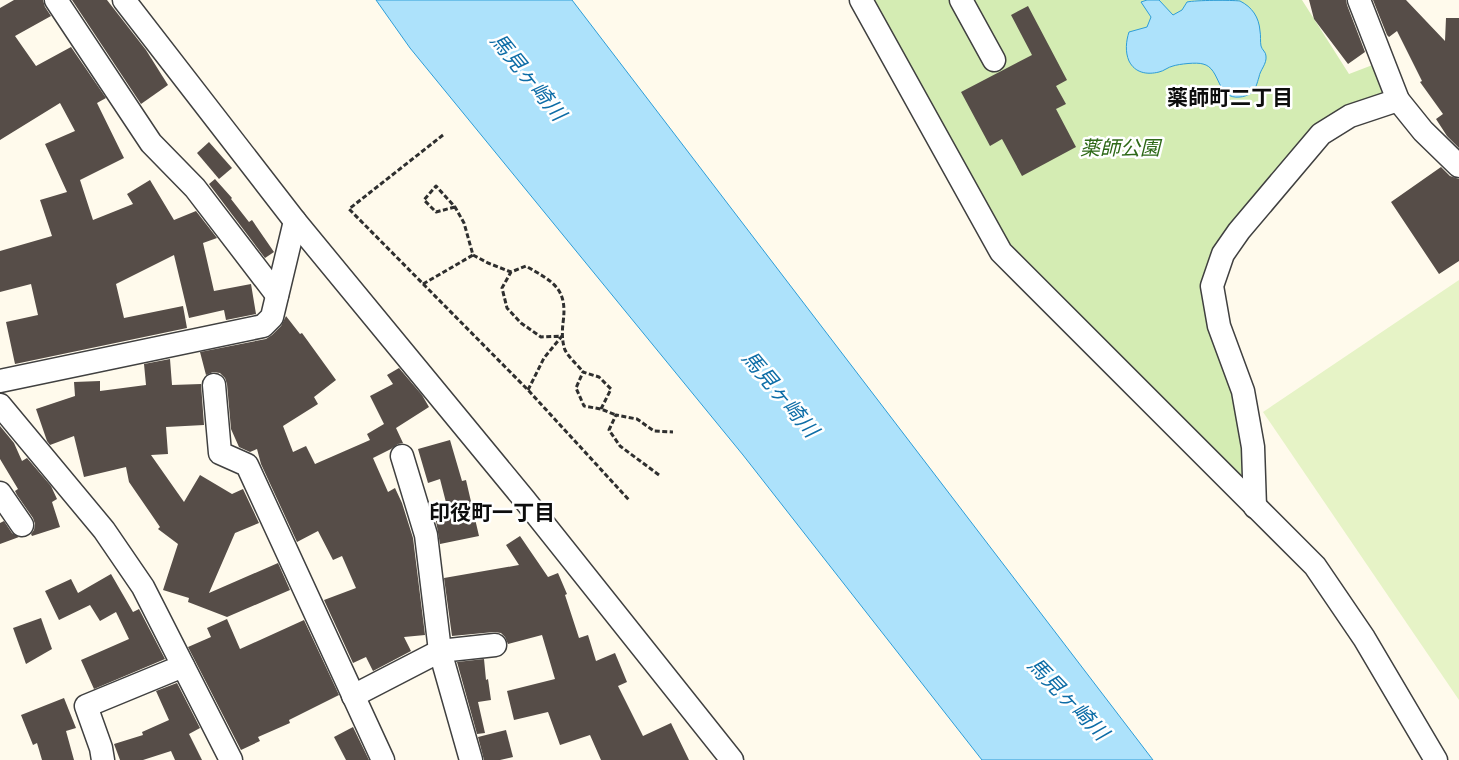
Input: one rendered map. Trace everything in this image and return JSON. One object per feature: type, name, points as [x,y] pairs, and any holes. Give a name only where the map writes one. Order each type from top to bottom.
[{"type":"street","points":[[56,0],[151,143],[195,188],[277,296]]},
{"type":"street","points":[[124,0],[295,221],[524,499],[732,760]]},
{"type":"street","points":[[861,0],[1001,252],[1315,566],[1364,638],[1436,760]]},
{"type":"street","points":[[960,0],[994,60]]},
{"type":"street","points":[[1358,0],[1398,100],[1422,131],[1459,166]]},
{"type":"street","points":[[1255,507],[1253,447],[1243,391],[1219,326],[1212,286],[1224,254],[1239,231],[1321,134],[1350,116],[1398,100]]},
{"type":"street","points":[[0,381],[263,326],[272,317],[295,221]]},
{"type":"street","points":[[214,385],[220,453],[246,465],[383,760]]},
{"type":"street","points":[[0,405],[104,530],[143,586],[231,760]]},
{"type":"street","points":[[402,456],[426,535],[440,651],[472,760]]},
{"type":"street","points":[[0,493],[22,526]]},
{"type":"street","points":[[353,696],[440,651],[495,645]]},
{"type":"street","points":[[103,760],[101,748],[86,706],[183,666]]},
{"type":"path","points":[[444,134],[348,208],[528,390],[629,500]]},
{"type":"path","points":[[455,207],[436,212],[424,200],[436,186],[455,207],[464,223],[473,255],[511,272]]},
{"type":"path","points":[[422,284],[473,255]]},
{"type":"path","points":[[562,336],[541,337],[522,323],[507,308],[502,288],[511,272],[526,266],[549,279],[561,292],[564,315],[562,336],[566,351],[583,372],[599,377],[611,389],[601,409]]},
{"type":"path","points":[[528,390],[544,358],[562,336]]},
{"type":"path","points":[[583,372],[576,388],[584,406],[637,419],[654,431],[673,432]]},
{"type":"path","points":[[616,414],[609,430],[620,446],[659,475]]},
{"type":"green space","name":"薬師公園","points":[[871,0],[1302,0],[1349,74],[1383,61],[1398,100],[1321,134],[1212,286],[1255,507],[1007,248]]},
{"type":"green space","points":[[1459,280],[1459,700],[1263,412]]},
{"type":"water","name":"馬見ヶ崎川","points":[[376,0],[572,0],[1153,760],[982,760],[743,455],[410,48]]},
{"type":"water","points":[[1159,0],[1173,15],[1182,10],[1187,2],[1192,1],[1240,1],[1248,6],[1258,21],[1261,46],[1266,56],[1254,90],[1244,96],[1232,97],[1222,89],[1213,71],[1200,63],[1176,65],[1150,73],[1138,71],[1129,61],[1126,50],[1127,39],[1129,32],[1147,27],[1151,17],[1141,2]]},
{"type":"building","points":[[14,0],[43,0],[51,16],[15,36],[36,66],[71,47],[106,98],[97,103],[124,158],[80,180],[93,220],[133,204],[127,194],[150,180],[174,220],[196,211],[217,238],[203,243],[214,291],[251,284],[256,314],[226,320],[224,310],[189,318],[174,255],[116,284],[124,318],[183,306],[187,328],[15,364],[6,322],[38,315],[31,284],[0,292],[0,251],[52,236],[40,200],[67,192],[45,144],[75,131],[60,103],[0,140],[0,8]]},
{"type":"building","points":[[72,0],[107,0],[146,50],[168,85],[141,104]]},
{"type":"building","points":[[1309,0],[1346,0],[1365,52],[1348,64],[1314,19]]},
{"type":"building","points":[[1373,0],[1406,0],[1445,41],[1446,18],[1459,18],[1459,148],[1447,136],[1436,119],[1443,114],[1420,82],[1422,81],[1397,31],[1389,37],[1387,35]]},
{"type":"building","points":[[1028,6],[1067,80],[1056,86],[1066,104],[1056,109],[1076,147],[1022,176],[1002,139],[990,146],[961,92],[1032,55],[1011,15]]},
{"type":"building","points":[[209,142],[232,168],[219,179],[197,153]]},
{"type":"building","points":[[1441,167],[1450,176],[1459,179],[1459,261],[1439,274],[1391,202]]},
{"type":"building","points":[[215,179],[232,198],[249,222],[252,220],[274,252],[265,258],[209,184]]},
{"type":"building","points":[[286,316],[300,334],[302,333],[336,380],[314,397],[318,404],[283,426],[293,452],[306,446],[315,464],[370,440],[367,434],[384,424],[370,396],[393,384],[387,375],[399,368],[422,395],[429,407],[396,428],[403,443],[373,458],[388,492],[395,488],[402,503],[413,538],[425,635],[404,637],[411,651],[373,671],[366,657],[353,663],[324,600],[356,588],[342,556],[333,560],[318,531],[297,542],[261,464],[257,449],[250,452],[239,447],[231,429],[225,378],[220,373],[213,372],[206,375],[200,352],[266,339],[281,326]]},
{"type":"building","points":[[170,359],[172,385],[201,384],[204,425],[166,427],[168,454],[151,455],[184,502],[200,475],[232,494],[243,489],[259,523],[235,533],[209,593],[278,563],[290,590],[227,617],[188,602],[189,598],[163,590],[178,544],[158,529],[160,527],[129,482],[126,467],[84,477],[74,436],[50,445],[36,409],[75,396],[74,382],[100,381],[100,391],[146,385],[144,364]]},
{"type":"building","points":[[0,426],[14,443],[22,461],[27,458],[51,486],[57,499],[52,502],[60,527],[32,536],[35,524],[33,518],[17,495],[15,491],[18,489],[0,459]]},
{"type":"building","points":[[450,440],[462,481],[466,480],[479,536],[440,544],[436,521],[450,518],[440,479],[428,483],[418,449]]},
{"type":"building","points":[[4,521],[12,533],[19,537],[0,544],[0,523]]},
{"type":"building","points":[[520,536],[548,577],[558,573],[567,594],[565,595],[579,638],[588,635],[596,661],[615,653],[627,682],[618,686],[643,736],[671,723],[689,760],[601,760],[590,735],[560,745],[548,712],[514,720],[507,691],[555,679],[542,635],[508,644],[501,633],[494,632],[452,636],[444,578],[519,565],[506,545]]},
{"type":"building","points":[[111,574],[133,612],[139,609],[165,659],[94,689],[81,660],[129,639],[116,612],[100,621],[90,605],[59,620],[45,591],[71,579],[78,593]]},
{"type":"building","points":[[41,618],[52,649],[26,664],[13,628]]},
{"type":"building","points":[[227,619],[240,649],[304,620],[339,695],[289,720],[290,723],[258,737],[260,741],[241,750],[188,647],[211,637],[207,628]]},
{"type":"building","points":[[484,659],[486,680],[488,679],[491,700],[478,702],[485,733],[477,734],[457,662]]},
{"type":"building","points":[[177,683],[200,728],[189,734],[202,760],[175,760],[171,751],[143,760],[120,760],[114,744],[143,735],[142,732],[169,720],[156,691]]},
{"type":"building","points":[[64,698],[76,728],[66,731],[74,760],[42,760],[37,743],[33,745],[21,715]]},
{"type":"building","points":[[353,727],[369,760],[346,760],[334,737]]},
{"type":"building","points":[[506,730],[513,757],[500,760],[484,760],[478,737]]},
{"type":"district","name":"薬師町二丁目","points":[[1230,98]]},
{"type":"district","name":"印役町一丁目","points":[[492,513]]}]
